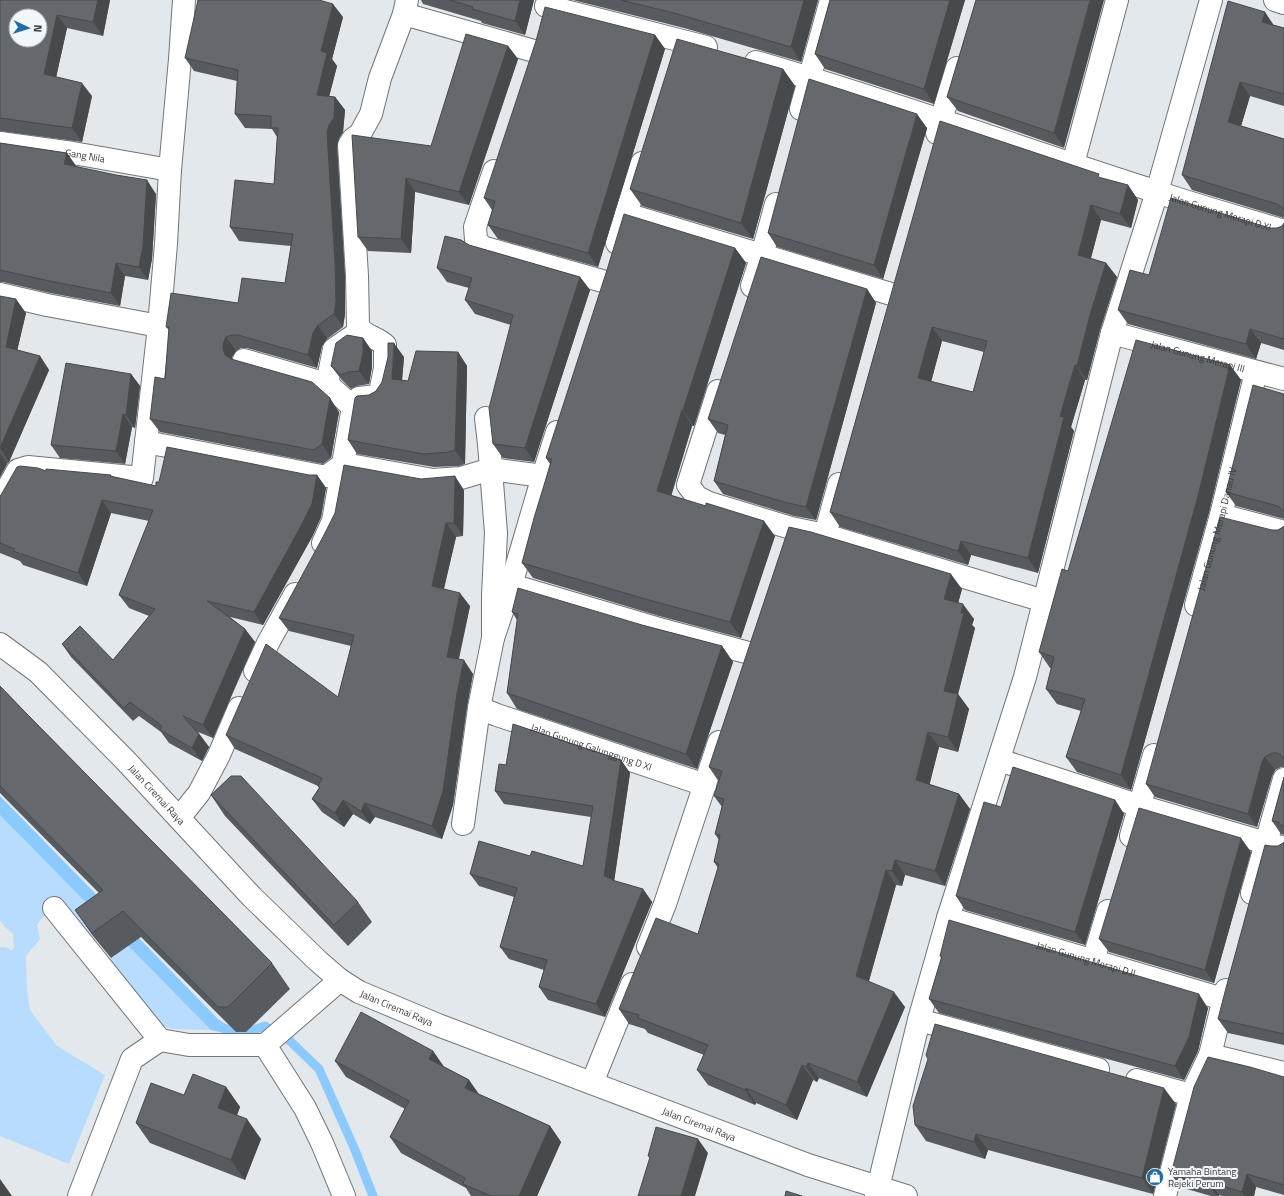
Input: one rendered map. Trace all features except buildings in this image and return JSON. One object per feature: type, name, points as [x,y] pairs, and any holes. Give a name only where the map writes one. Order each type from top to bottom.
[{"type":"street","points":[[0,502],[18,470],[28,467],[142,478],[159,326],[184,0]]},
{"type":"street","points":[[795,131],[831,0]]},
{"type":"street","points":[[1073,164],[1117,0]]},
{"type":"street","points":[[878,1192],[920,1020],[948,918],[1025,677],[1112,333],[1157,192],[1211,0]]},
{"type":"street","points":[[1275,0],[1284,3]]},
{"type":"street","points":[[527,73],[546,3]]},
{"type":"street","name":"Jalan Gunung Merapi D.XI","points":[[546,3],[810,77],[941,119],[1157,192],[1284,231]]},
{"type":"street","points":[[178,818],[199,793],[219,755],[268,643],[323,543],[333,521],[353,407],[359,398],[377,396],[380,393],[385,368],[385,345],[360,331],[358,326],[357,276],[349,145],[353,138],[360,134],[371,114],[380,78],[406,7],[537,38]]},
{"type":"street","points":[[674,63],[681,40]]},
{"type":"street","points":[[933,150],[962,52]]},
{"type":"street","name":"Gang Nila","points":[[0,143],[73,153],[170,170]]},
{"type":"street","points":[[500,154],[475,227],[476,240],[482,247],[608,276],[647,146]]},
{"type":"street","points":[[745,307],[762,255],[781,185]]},
{"type":"street","points":[[626,214],[762,255],[893,286],[885,316]]},
{"type":"street","points":[[0,294],[47,305],[159,326]]},
{"type":"street","points":[[327,384],[334,349],[360,331]]},
{"type":"street","name":"Jalan Gunung Merapi III","points":[[1112,333],[1284,379]]},
{"type":"street","points":[[244,360],[327,384],[353,407]]},
{"type":"street","name":"Jalan Gunung Merapi Danau IV","points":[[1191,622],[1256,372]]},
{"type":"street","points":[[724,373],[688,485],[697,497],[709,503],[791,528],[825,535],[1044,601]]},
{"type":"street","points":[[492,638],[511,585],[542,476],[562,416]]},
{"type":"street","points":[[463,824],[479,708],[492,638],[496,533],[486,418]]},
{"type":"street","points":[[146,442],[321,476],[327,476],[344,464],[433,480],[461,478],[491,469],[542,476]]},
{"type":"street","points":[[825,535],[844,467]]},
{"type":"street","points":[[1220,515],[1284,532]]},
{"type":"street","points":[[784,550],[791,528]]},
{"type":"street","points":[[511,585],[656,628],[752,646],[742,675]]},
{"type":"street","name":"Jalan Ciremai Raya","points":[[0,644],[38,672],[126,760],[252,897],[318,961],[340,980],[359,992],[424,1019],[878,1192],[906,1196]]},
{"type":"street","name":"Jalan Gunung Galunggung D XI","points":[[479,708],[705,785]]},
{"type":"street","points":[[592,1083],[665,904],[725,726]]},
{"type":"street","points":[[1124,858],[1159,737]]},
{"type":"street","points":[[999,760],[1140,806],[1275,845]]},
{"type":"street","points":[[1248,910],[1275,845],[1284,779]]},
{"type":"street","points":[[1093,961],[1113,895]]},
{"type":"street","points":[[54,908],[160,1040]]},
{"type":"street","name":"Jalan Gunung Merapi D.II","points":[[948,918],[1223,999]]},
{"type":"street","points":[[1165,1196],[1191,1095],[1210,1055],[1231,969]]},
{"type":"street","points":[[79,1196],[132,1059],[160,1040],[189,1044],[268,1042],[340,980]]},
{"type":"street","points":[[920,1020],[1191,1095]]},
{"type":"street","points":[[268,1042],[322,1143],[344,1196]]},
{"type":"street","points":[[1210,1055],[1284,1074]]},
{"type":"shaded area","points":[[0,796],[218,1019],[237,1036],[211,1030],[0,815]]},
{"type":"shaded area","points":[[0,815],[211,1030],[173,1029],[157,1024],[105,963],[116,955],[99,931],[87,939],[56,906],[41,919],[37,925],[40,939],[26,956],[27,990],[30,1010],[57,1046],[105,1075],[69,1164],[0,1136],[0,947],[6,947],[12,951],[14,948],[13,934],[0,920]]},
{"type":"waterway","points":[[221,1027],[246,1036],[256,1029],[265,1026],[290,1041],[319,1069],[355,1150],[373,1196]]},
{"type":"place","name":"Yamaha Bintang Rejeki Perum","points":[[1155,1177]]}]
